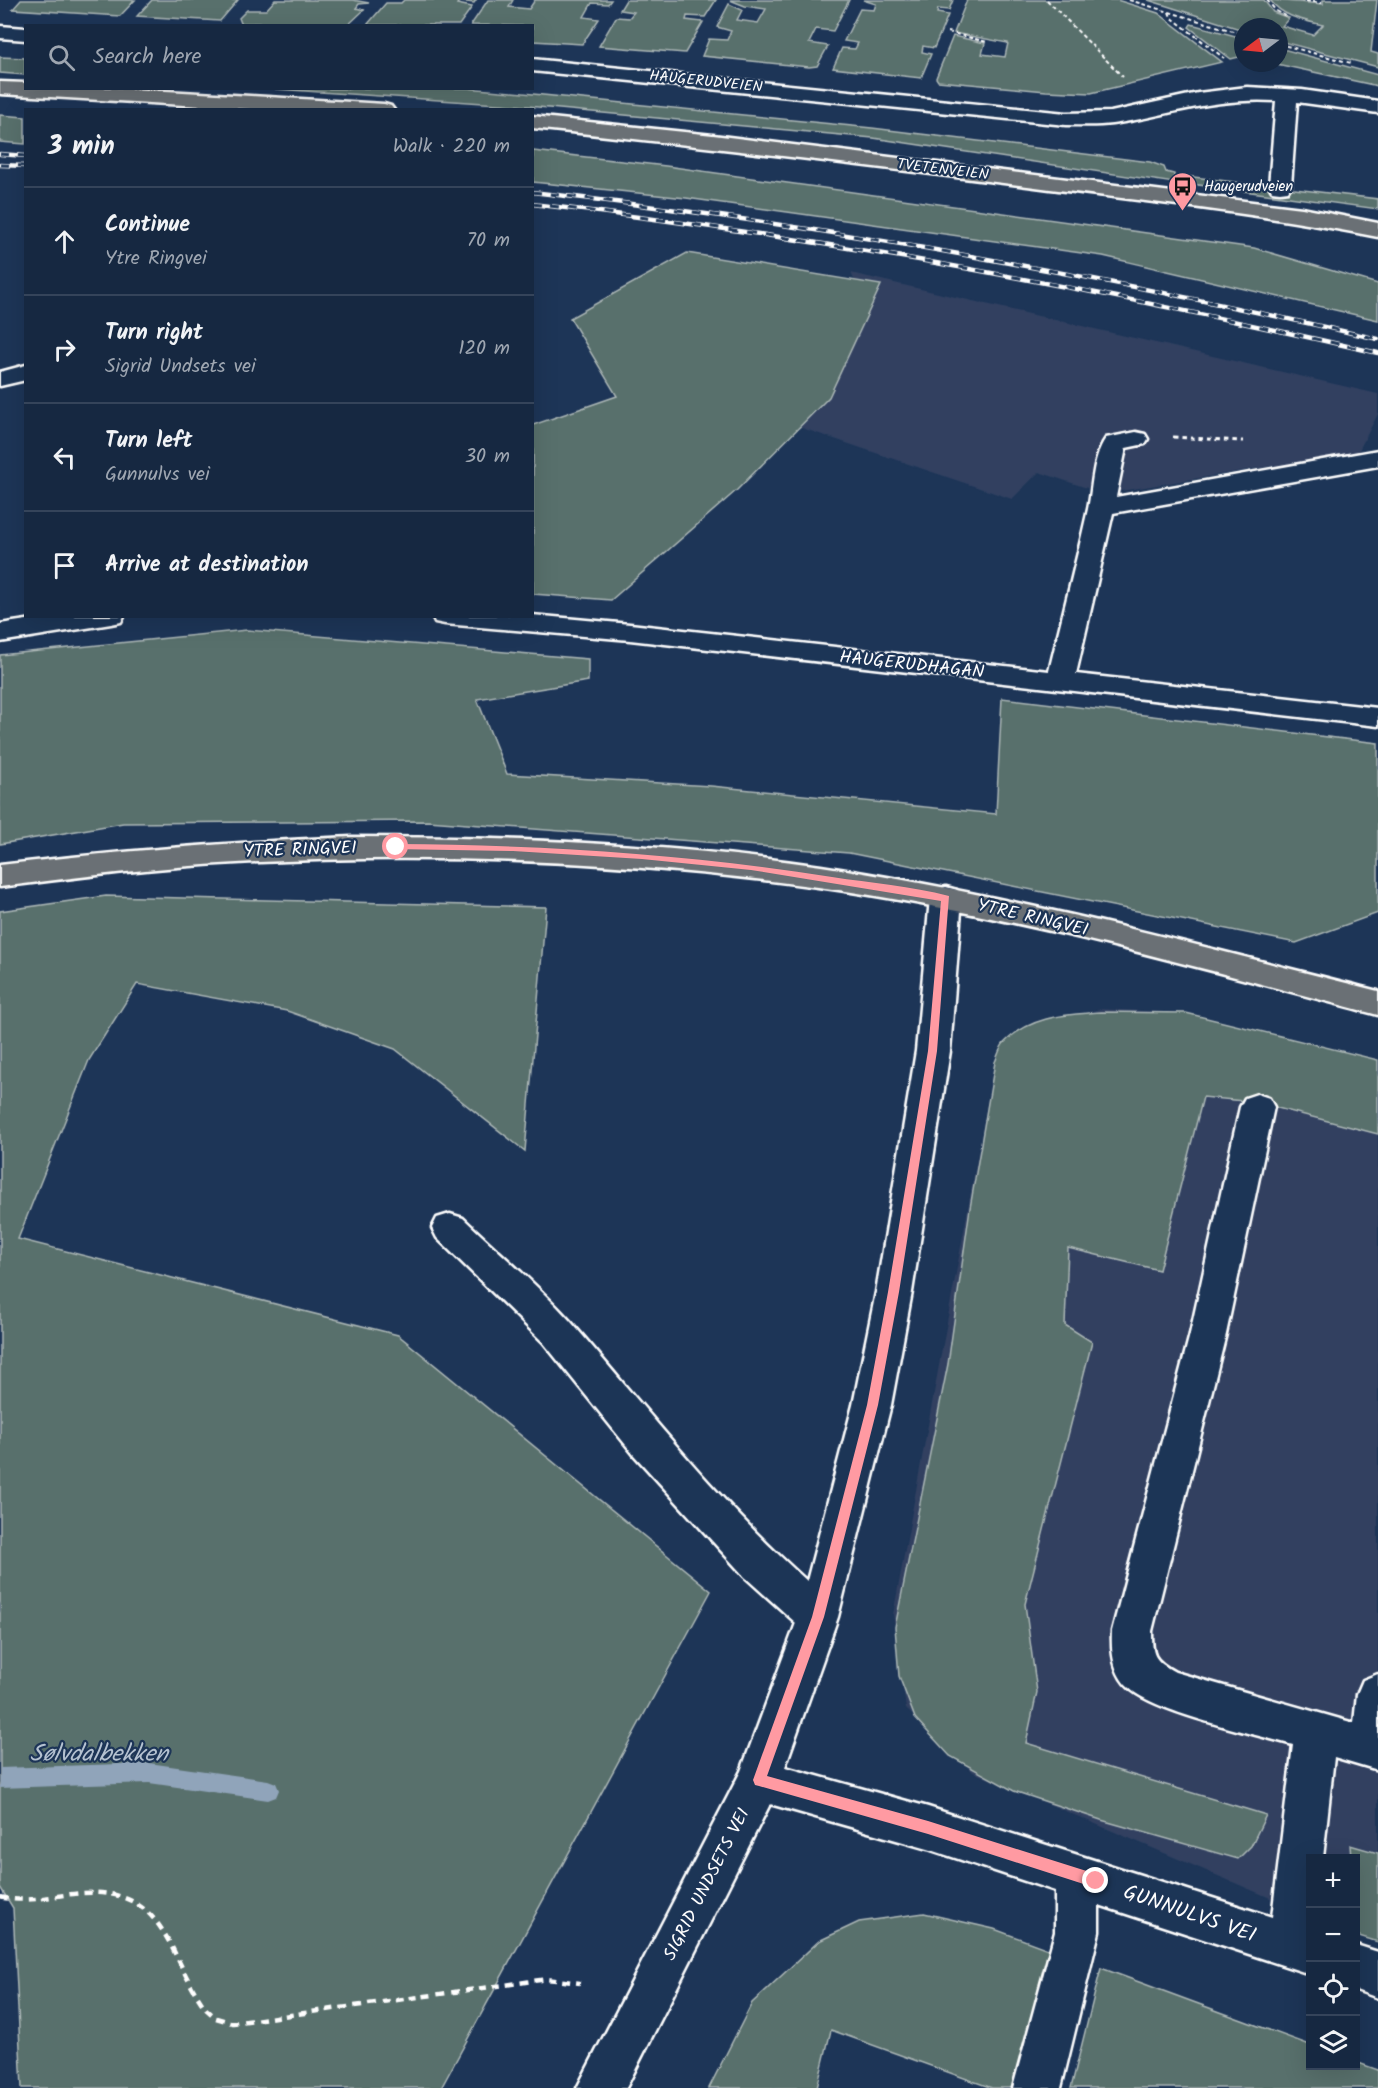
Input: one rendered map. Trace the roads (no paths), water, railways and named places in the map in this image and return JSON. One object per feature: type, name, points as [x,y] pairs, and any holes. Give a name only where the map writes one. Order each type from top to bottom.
[{"type":"main road","points":[[0,88],[24,89]]},
{"type":"main road","points":[[35,90],[349,108]]},
{"type":"main road","name":"TVETENVEIEN","points":[[534,122],[829,154],[1352,223],[1378,224]]},
{"type":"main road","name":"TVETENVEIEN","points":[[1352,223],[1378,230]]},
{"type":"main road","name":"YTRE RINGVEI","points":[[0,876],[142,858],[224,852],[396,847],[513,848],[642,856],[751,867],[946,898],[1091,930],[1378,1003]]},
{"type":"street","points":[[0,32],[24,34]]},
{"type":"street","name":"HAUGERUDVEIEN","points":[[534,66],[696,80],[1087,120],[1128,116],[1217,95],[1280,94],[1378,107]]},
{"type":"street","points":[[1280,94],[1280,186]]},
{"type":"street","points":[[0,379],[24,373]]},
{"type":"street","points":[[1061,680],[1101,507],[1108,465],[1115,443],[1136,439]]},
{"type":"street","points":[[1101,507],[1378,458]]},
{"type":"street","points":[[0,633],[101,618]]},
{"type":"street","name":"HAUGERUDHAGAN","points":[[468,618],[630,632],[1061,680],[1166,695],[1378,717]]},
{"type":"street","name":"SIGRID UNDSETS VEI","points":[[600,2088],[759,1780],[818,1617],[872,1405],[894,1292],[933,1051],[946,898]]},
{"type":"street","points":[[1257,1107],[1208,1334],[1132,1631],[1131,1652],[1134,1664],[1147,1679],[1168,1689],[1375,1749],[1378,1694]]},
{"type":"street","points":[[450,1228],[556,1331],[648,1443],[743,1547],[818,1617]]},
{"type":"street","points":[[1301,1949],[1316,1732]]},
{"type":"street","name":"GUNNULVS VEI","points":[[759,1780],[928,1828],[1301,1949]]},
{"type":"street","points":[[1037,2088],[1077,1932],[1077,1875]]},
{"type":"street","points":[[1360,1969],[1378,1975]]},
{"type":"waterway","name":"Sølvdalbekken","points":[[0,1778],[149,1773],[268,1790]]},
{"type":"railway","points":[[0,154],[24,156]]},
{"type":"railway","points":[[0,165],[24,166]]},
{"type":"railway","points":[[534,192],[745,219],[957,254],[1168,294],[1378,339]]},
{"type":"railway","points":[[534,204],[745,232],[957,266],[1168,307],[1378,353]]},
{"type":"place","name":"Haugerudveien","points":[[1183,212]]}]
